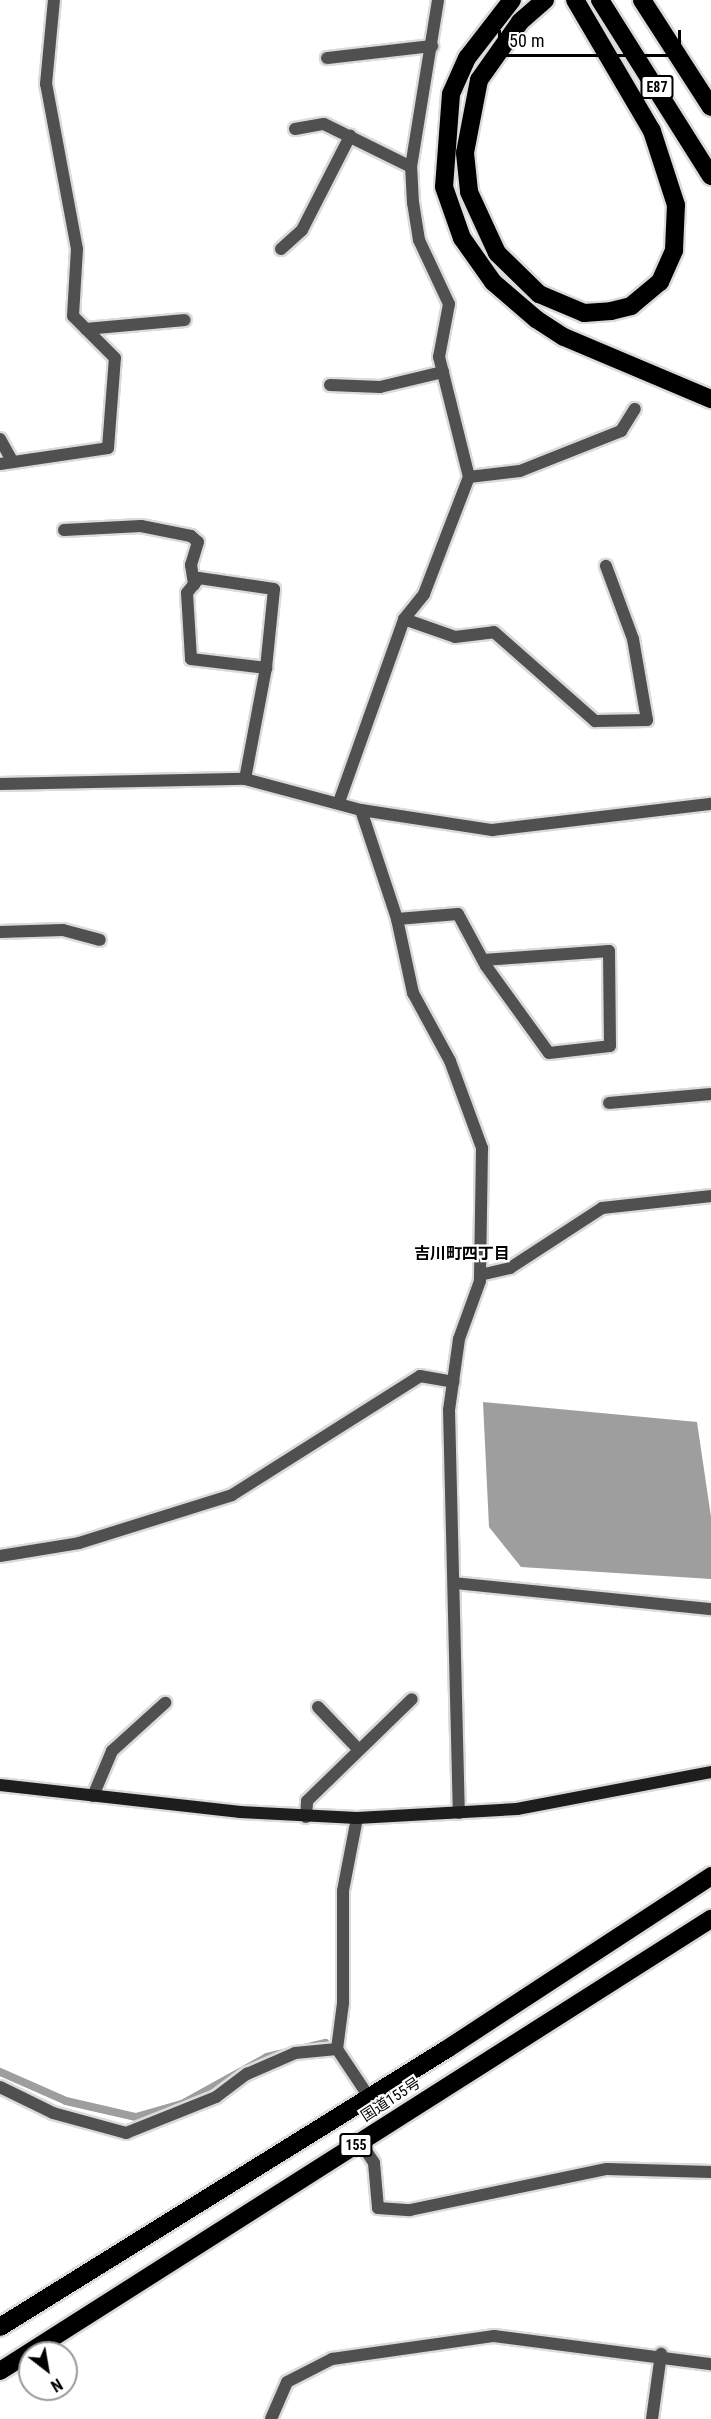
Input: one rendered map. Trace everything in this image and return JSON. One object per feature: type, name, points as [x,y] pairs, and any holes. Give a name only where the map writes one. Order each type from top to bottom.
[{"type":"highway","points":[[512,0],[467,58],[451,94],[444,187],[462,238],[493,282],[536,319],[564,337],[711,399]]},
{"type":"highway","points":[[545,0],[520,22],[479,80],[465,153],[469,192],[497,253],[539,294],[584,313],[611,311],[631,306],[660,282],[674,250],[676,205],[652,131],[575,1]]},
{"type":"highway","name":"E87","points":[[600,0],[711,177]]},
{"type":"highway","name":"E87","points":[[642,0],[711,107]]},
{"type":"highway","name":"国道155号","points":[[0,2327],[369,2097],[711,1876]]},
{"type":"highway","name":"国道155号","points":[[0,2371],[711,1919]]},
{"type":"street","points":[[0,439],[3,463],[108,448],[115,358],[73,316],[77,249],[46,84],[54,0]]},
{"type":"street","points":[[339,802],[404,619],[424,594],[469,477],[439,357],[449,304],[419,240],[411,167],[438,0]]},
{"type":"street","points":[[327,58],[432,46]]},
{"type":"street","points":[[295,129],[324,124],[411,167]]},
{"type":"street","points":[[280,249],[302,230],[350,136]]},
{"type":"street","points":[[86,329],[185,320]]},
{"type":"street","points":[[330,385],[380,387],[443,372]]},
{"type":"street","points":[[469,477],[520,471],[621,431],[634,409]]},
{"type":"street","points":[[64,530],[141,526],[191,536],[198,542],[191,565],[194,585]]},
{"type":"street","points":[[404,619],[455,638],[494,632],[595,721],[647,720],[633,639],[606,566]]},
{"type":"street","points":[[245,779],[266,669],[274,589],[199,578],[187,593],[191,659],[266,669]]},
{"type":"street","points":[[0,784],[245,779],[339,802],[361,810],[492,830],[711,804]]},
{"type":"street","points":[[361,810],[397,919],[413,993],[450,1061],[482,1148],[480,1275],[459,1339],[453,1382],[448,1479],[454,1583],[459,1813]]},
{"type":"street","points":[[397,919],[458,914],[483,960],[549,1053],[610,1046],[609,951],[483,960]]},
{"type":"street","points":[[0,932],[63,930],[100,940]]},
{"type":"street","points":[[609,1102],[711,1094]]},
{"type":"street","points":[[480,1275],[510,1268],[602,1208],[711,1196]]},
{"type":"street","points":[[0,1556],[79,1543],[232,1495],[420,1376],[453,1382]]},
{"type":"street","points":[[454,1583],[711,1609]]},
{"type":"street","points":[[306,1817],[307,1801],[412,1699]]},
{"type":"street","points":[[93,1796],[112,1751],[165,1703]]},
{"type":"street","points":[[318,1707],[359,1750]]},
{"type":"street","points":[[0,1785],[306,1817],[357,1818],[459,1813],[574,1800],[711,1772]]},
{"type":"street","points":[[357,1818],[343,1891],[343,2003],[337,2049],[369,2097]]},
{"type":"street","points":[[0,2087],[53,2113],[126,2133],[216,2097],[247,2074],[295,2053],[337,2049]]},
{"type":"street","points":[[360,2142],[374,2163],[378,2208],[410,2210],[608,2169],[711,2172]]},
{"type":"street","points":[[271,2419],[288,2382],[332,2359],[494,2336],[661,2354],[711,2364]]},
{"type":"street","points":[[652,2419],[661,2354]]},
{"type":"shaded area","points":[[483,1402],[697,1422],[711,1517],[711,1579],[521,1567],[489,1527]]},
{"type":"waterway","points":[[0,2072],[66,2101],[136,2117],[182,2104],[267,2057],[325,2043]]},
{"type":"district","name":"吉川町四丁目","points":[[462,1254]]}]
